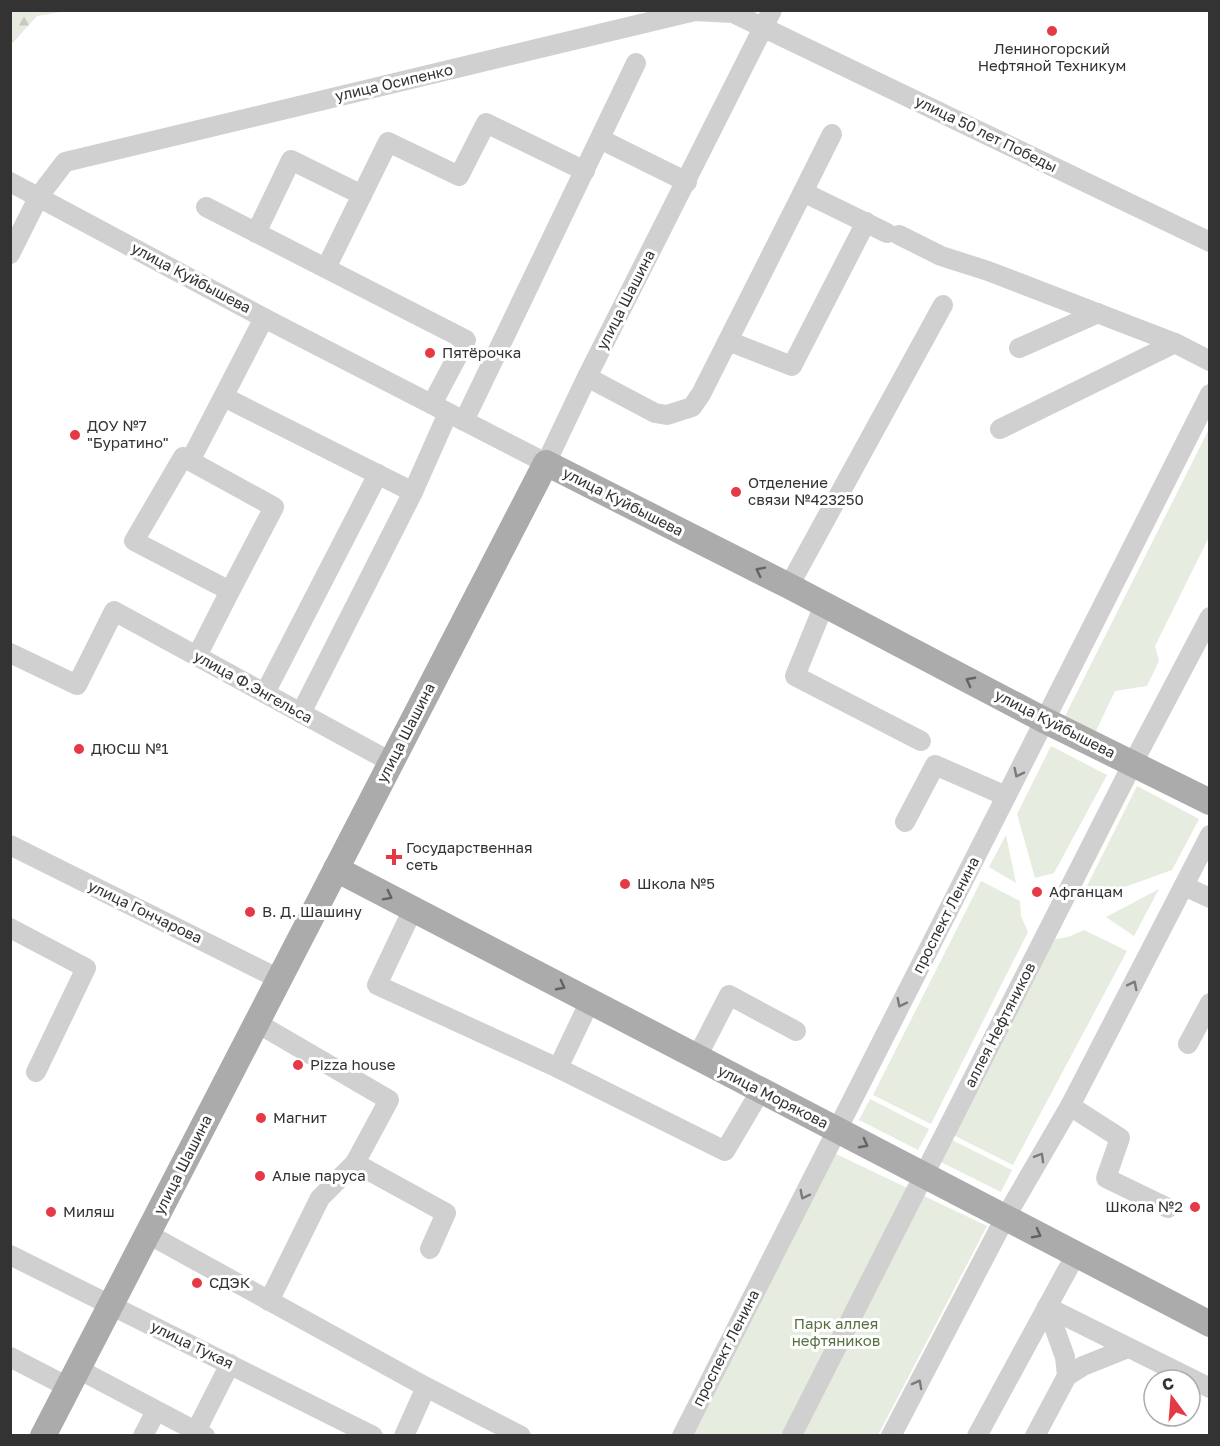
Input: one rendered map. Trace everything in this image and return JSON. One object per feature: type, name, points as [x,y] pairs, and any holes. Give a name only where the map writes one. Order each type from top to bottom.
[{"type":"main road","name":"улица Куйбышева","points":[[546,463],[789,586],[1044,720],[1209,802]]},
{"type":"main road","name":"улица Шашина","points":[[43,1436],[546,463]]},
{"type":"main road","name":"улица Морякова","points":[[336,869],[1209,1324]]},
{"type":"street","name":"улица Осипенко","points":[[10,254],[39,196],[65,162],[695,11],[733,13],[767,19]]},
{"type":"street","name":"улица Шашина","points":[[546,463],[767,19]]},
{"type":"street","name":"улица 50 лет Победы","points":[[767,19],[1209,242]]},
{"type":"street","points":[[301,713],[413,492],[448,412],[585,171],[636,63]]},
{"type":"street","points":[[326,268],[388,142],[459,177],[486,123],[585,171]]},
{"type":"street","points":[[587,377],[655,413],[667,415],[692,407],[728,341],[832,134]]},
{"type":"street","points":[[600,139],[687,182]]},
{"type":"street","points":[[256,233],[291,160],[362,195]]},
{"type":"street","name":"улица Куйбышева","points":[[10,182],[264,318],[546,463]]},
{"type":"street","points":[[803,192],[941,256],[988,271],[1175,343],[1209,361]]},
{"type":"street","points":[[206,207],[466,340],[448,412]]},
{"type":"street","points":[[728,341],[792,366],[866,222]]},
{"type":"street","points":[[789,586],[944,305]]},
{"type":"street","points":[[1019,348],[1098,313]]},
{"type":"street","points":[[190,461],[264,318]]},
{"type":"street","points":[[1000,429],[1175,343]]},
{"type":"street","name":"проспект Ленина","points":[[682,1436],[1209,394]]},
{"type":"street","points":[[224,397],[413,492]]},
{"type":"street","points":[[197,656],[274,507],[183,457],[134,541],[230,591]]},
{"type":"street","points":[[265,693],[378,474]]},
{"type":"street","points":[[824,605],[795,676],[921,741]]},
{"type":"street","name":"улица Ф.Энгельса","points":[[10,654],[77,685],[114,611],[391,762]]},
{"type":"street","name":"аллея Нефтяников","points":[[792,1435],[1209,617]]},
{"type":"street","points":[[905,822],[935,765],[1006,796]]},
{"type":"street","points":[[891,1436],[1005,1218],[1070,1106],[1209,835]]},
{"type":"street","name":"улица Гончарова","points":[[13,851],[279,979]]},
{"type":"street","points":[[1184,886],[1209,898]]},
{"type":"street","points":[[413,909],[377,985],[558,1068],[725,1151],[761,1090]]},
{"type":"street","points":[[10,928],[86,968],[36,1072]]},
{"type":"street","points":[[697,1057],[729,995],[796,1031]]},
{"type":"street","points":[[558,1068],[590,1001]]},
{"type":"street","points":[[1188,1044],[1209,1003]]},
{"type":"street","points":[[257,1023],[389,1100],[355,1163],[320,1198],[269,1301]]},
{"type":"street","points":[[1070,1106],[1120,1138],[1106,1178],[1168,1208]]},
{"type":"street","points":[[355,1163],[446,1213],[430,1249]]},
{"type":"street","points":[[148,1234],[426,1387],[521,1436]]},
{"type":"street","points":[[977,1436],[1076,1254]]},
{"type":"street","name":"улица Тукая","points":[[10,1255],[373,1436]]},
{"type":"street","points":[[1047,1307],[1209,1388]]},
{"type":"street","points":[[1047,1307],[1065,1357],[1067,1376]]},
{"type":"street","points":[[1035,1436],[1067,1376],[1083,1366],[1128,1348]]},
{"type":"street","points":[[10,1357],[73,1378],[156,1411],[201,1433],[230,1364]]},
{"type":"street","points":[[404,1436],[426,1387]]},
{"type":"street","points":[[143,1436],[156,1411]]},
{"type":"green space","points":[[11,10],[67,11],[37,16],[11,45]]},
{"type":"green space","points":[[1209,429],[1209,537],[1155,646],[1159,661],[1147,686],[1115,691],[1094,735],[1063,720]]},
{"type":"green space","points":[[1051,746],[1107,775],[1054,873],[1035,878],[1017,814]]},
{"type":"green space","points":[[1137,786],[1199,819],[1172,870],[1094,898],[1087,886]]},
{"type":"green space","points":[[1006,835],[1016,883],[989,867]]},
{"type":"green space","points":[[981,881],[1020,901],[1021,916],[1028,932],[931,1124],[873,1095]]},
{"type":"green space","points":[[1159,889],[1134,936],[1106,917]]},
{"type":"green space","points":[[1084,930],[1127,951],[1013,1165],[953,1135],[1051,940],[1068,937]]},
{"type":"green space","points":[[870,1099],[929,1129],[918,1150],[859,1120]]},
{"type":"green space","points":[[950,1139],[1012,1170],[1001,1192],[939,1161]]},
{"type":"green space","name":"Парк аллея нефтяников","points":[[834,1153],[987,1226],[878,1435],[687,1436]]},
{"type":"place","name":"Лениногорский Нефтяной Техникум","points":[[1052,31]]},
{"type":"place","name":"Пятёрочка","points":[[430,353]]},
{"type":"place","name":"ДОУ №7 \"Буратино\"","points":[[75,435]]},
{"type":"place","name":"Отделение связи №423250","points":[[736,492]]},
{"type":"place","name":"ДЮСШ №1","points":[[79,749]]},
{"type":"place","name":"Государственная сеть","points":[[394,857]]},
{"type":"place","name":"Школа №5","points":[[625,884]]},
{"type":"place","name":"Афганцам","points":[[1037,892]]},
{"type":"place","name":"В. Д. Шашину","points":[[250,912]]},
{"type":"place","name":"Pizza house","points":[[298,1065]]},
{"type":"place","name":"Магнит","points":[[261,1118]]},
{"type":"place","name":"Алые паруса","points":[[260,1176]]},
{"type":"place","name":"Школа №2","points":[[1195,1207]]},
{"type":"place","name":"Миляш","points":[[51,1212]]},
{"type":"place","name":"СДЭК","points":[[197,1283]]}]
